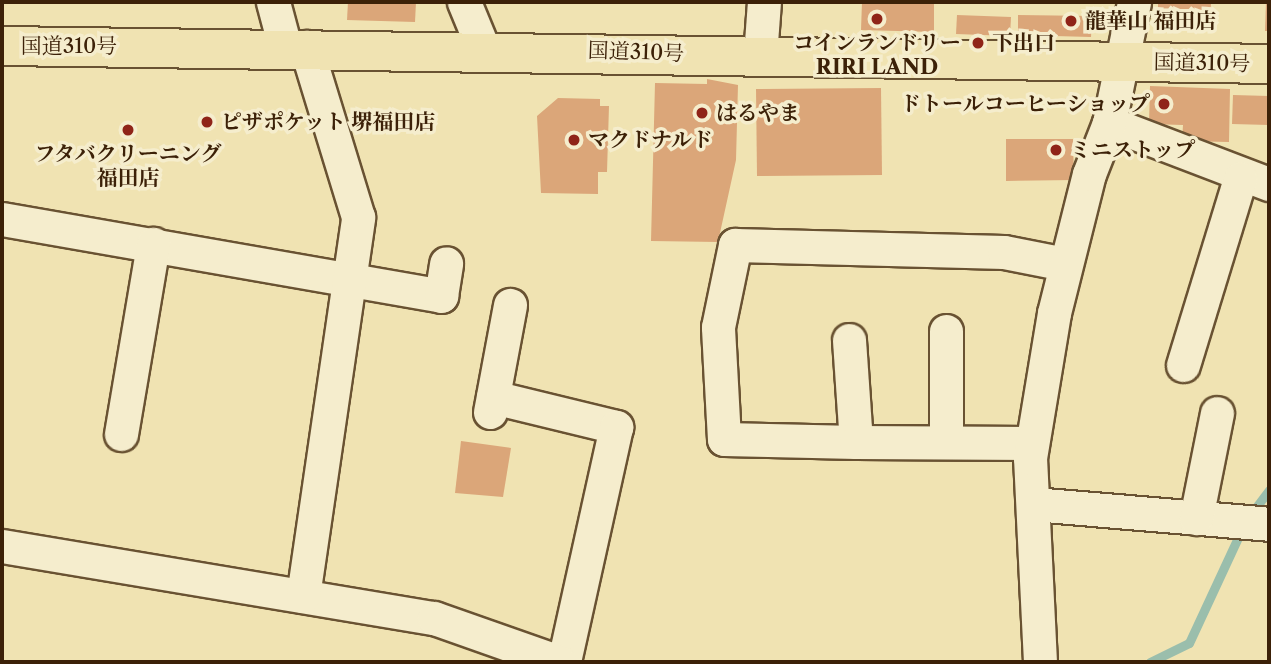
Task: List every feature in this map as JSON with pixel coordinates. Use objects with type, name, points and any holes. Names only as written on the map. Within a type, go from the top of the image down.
[{"type":"highway","name":"国道310号","points":[[2,46],[482,48],[760,56],[1269,64]]},
{"type":"street","points":[[272,2],[296,47],[358,217],[303,596]]},
{"type":"street","points":[[464,2],[482,48]]},
{"type":"street","points":[[760,56],[764,2]]},
{"type":"street","points":[[1040,662],[1032,504],[1032,443],[1065,264],[1109,123],[1117,62],[1134,2]]},
{"type":"street","points":[[1109,123],[1254,181],[1183,365]]},
{"type":"street","points":[[2,219],[351,278],[441,296],[446,263]]},
{"type":"street","points":[[121,433],[153,244]]},
{"type":"street","points":[[1032,443],[724,439],[718,327],[735,245],[1004,252],[1065,264]]},
{"type":"street","points":[[2,546],[434,618],[562,662],[616,427],[492,404],[510,305]]},
{"type":"street","points":[[946,331],[946,442]]},
{"type":"street","points":[[849,340],[856,442]]},
{"type":"street","points":[[1196,518],[1217,413]]},
{"type":"street","points":[[1032,504],[1269,524]]},
{"type":"building","points":[[348,2],[416,2],[415,22],[347,20]]},
{"type":"building","points":[[862,2],[934,2],[934,32],[861,30]]},
{"type":"building","points":[[1158,2],[1211,2],[1210,28],[1158,27]]},
{"type":"building","points":[[1266,2],[1269,2],[1269,31],[1265,31]]},
{"type":"building","points":[[957,15],[1011,17],[1010,36],[956,34]]},
{"type":"building","points":[[1018,15],[1092,16],[1091,37],[1018,35]]},
{"type":"building","points":[[707,79],[738,85],[736,160],[718,242],[651,241],[655,83],[707,84]]},
{"type":"building","points":[[1150,86],[1230,89],[1229,142],[1182,141],[1183,125],[1149,124]]},
{"type":"building","points":[[881,88],[882,175],[757,176],[756,89]]},
{"type":"building","points":[[1233,95],[1269,96],[1269,125],[1232,124]]},
{"type":"building","points":[[558,98],[600,99],[600,106],[609,106],[607,172],[598,172],[598,194],[541,193],[537,116]]},
{"type":"building","points":[[1006,139],[1073,139],[1074,180],[1006,181]]},
{"type":"building","points":[[461,441],[511,448],[503,497],[455,493]]},
{"type":"waterway","points":[[1254,510],[1269,490]]},
{"type":"waterway","points":[[1150,662],[1189,643],[1240,533]]},
{"type":"place","name":"コインランドリー RIRI LAND","points":[[877,19]]},
{"type":"place","name":"龍華山 福田店","points":[[1071,21]]},
{"type":"place","name":"下出口","points":[[978,43]]},
{"type":"place","name":"ドトールコーヒーショップ","points":[[1164,104]]},
{"type":"place","name":"はるやま","points":[[702,113]]},
{"type":"place","name":"ピザポケット 堺福田店","points":[[207,122]]},
{"type":"place","name":"フタバクリーニング 福田店","points":[[128,130]]},
{"type":"place","name":"マクドナルド","points":[[574,140]]},
{"type":"place","name":"ミニストップ","points":[[1056,150]]}]
